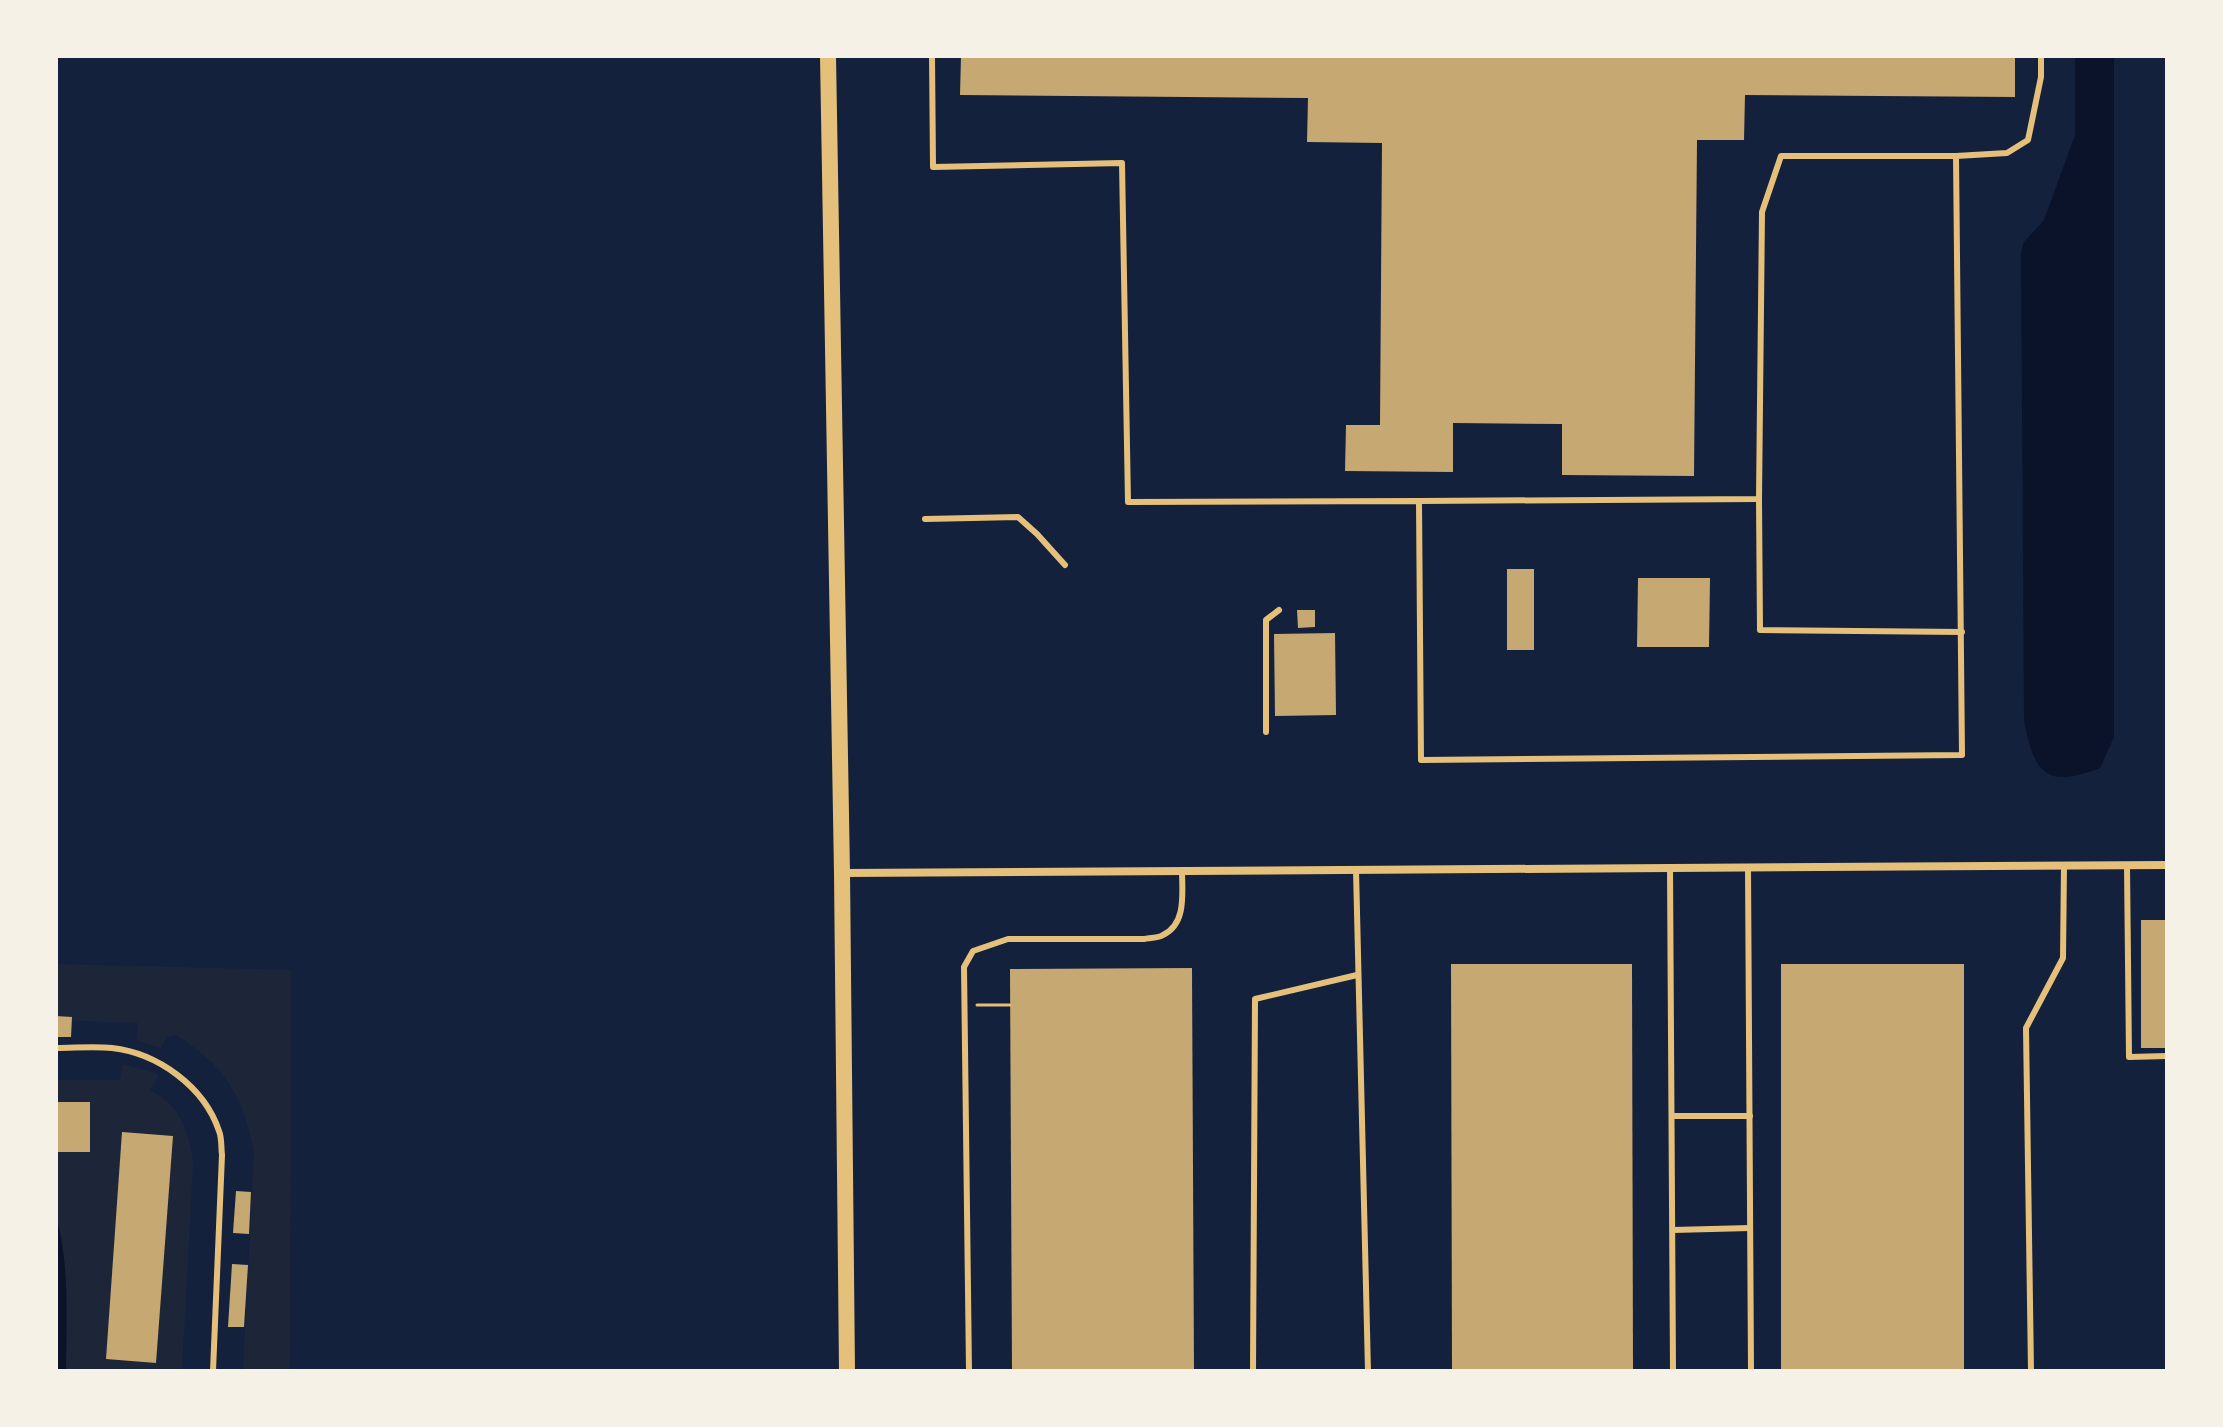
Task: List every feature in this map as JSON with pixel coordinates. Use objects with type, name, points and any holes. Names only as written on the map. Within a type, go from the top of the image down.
[{"type":"main road","points":[[828,56],[847,1371]]},
{"type":"street","points":[[842,873],[2167,865]]},
{"type":"lane","points":[[932,56],[933,167],[1122,163],[1128,502],[1759,499]]},
{"type":"lane","points":[[1962,632],[1760,630],[1762,212],[1781,156],[2007,153],[2028,140],[2041,77],[2041,56]]},
{"type":"lane","points":[[1419,501],[1421,760],[1962,755],[1956,156]]},
{"type":"lane","points":[[925,519],[1018,517],[1065,565]]},
{"type":"lane","points":[[1266,732],[1266,620],[1279,610]]},
{"type":"lane","points":[[2127,865],[2129,1057],[2167,1056]]},
{"type":"lane","points":[[2031,1371],[2026,1028],[2063,958],[2064,866]]},
{"type":"lane","points":[[1670,867],[1673,1371]]},
{"type":"lane","points":[[1748,867],[1751,1371]]},
{"type":"lane","points":[[969,1371],[964,967],[973,951],[1008,939],[1144,939],[1162,936],[1177,925],[1181,909],[1182,870]]},
{"type":"lane","points":[[1356,870],[1368,1371]]},
{"type":"lane","points":[[1253,1371],[1255,999],[1357,975]]},
{"type":"lane","points":[[56,1048],[111,1048],[137,1053],[164,1064],[189,1086],[206,1107],[219,1132],[222,1155],[213,1371]]},
{"type":"lane","points":[[1672,1116],[1750,1116]]},
{"type":"lane","points":[[1673,1230],[1750,1228]]},
{"type":"path","points":[[965,1005],[1010,1005]]},
{"type":"shaded area","points":[[2075,56],[2114,56],[2114,737],[2100,768],[2067,777],[2046,772],[2038,764],[2024,720],[2021,254],[2023,243],[2044,220],[2075,135]]},
{"type":"shaded area","points":[[56,964],[291,970],[290,1371],[243,1371],[254,1152],[244,1114],[230,1084],[208,1059],[176,1035],[167,1037],[161,1048],[136,1040],[138,1023],[56,1020]]},
{"type":"shaded area","points":[[123,1064],[156,1073],[158,1077],[150,1090],[176,1112],[186,1130],[192,1152],[182,1371],[66,1371],[65,1273],[56,1218],[56,1080],[120,1080]]},
{"type":"shaded area","points":[[56,1218],[65,1273],[66,1371],[56,1371]]},
{"type":"building","points":[[961,56],[2015,56],[2015,97],[1745,95],[1744,140],[1697,140],[1694,476],[1562,475],[1562,424],[1453,423],[1453,472],[1345,471],[1346,425],[1380,425],[1382,143],[1307,142],[1308,98],[960,95]]},
{"type":"building","points":[[1507,569],[1534,569],[1534,650],[1507,650]]},
{"type":"building","points":[[1638,578],[1710,578],[1709,647],[1637,647]]},
{"type":"building","points":[[1297,610],[1315,610],[1315,627],[1298,628]]},
{"type":"building","points":[[1335,633],[1336,715],[1275,716],[1274,634]]},
{"type":"building","points":[[2141,920],[2167,920],[2167,1048],[2141,1048]]},
{"type":"building","points":[[1451,964],[1632,964],[1633,1371],[1452,1371]]},
{"type":"building","points":[[1781,964],[1964,964],[1964,1371],[1781,1371]]},
{"type":"building","points":[[1192,968],[1194,1371],[1012,1371],[1010,969]]},
{"type":"building","points":[[56,1016],[72,1017],[71,1037],[56,1037]]},
{"type":"building","points":[[56,1102],[90,1102],[90,1152],[56,1152]]},
{"type":"building","points":[[122,1132],[173,1136],[156,1363],[106,1359]]},
{"type":"building","points":[[236,1191],[251,1192],[249,1234],[233,1233]]},
{"type":"building","points":[[232,1264],[248,1265],[244,1327],[228,1327]]}]
